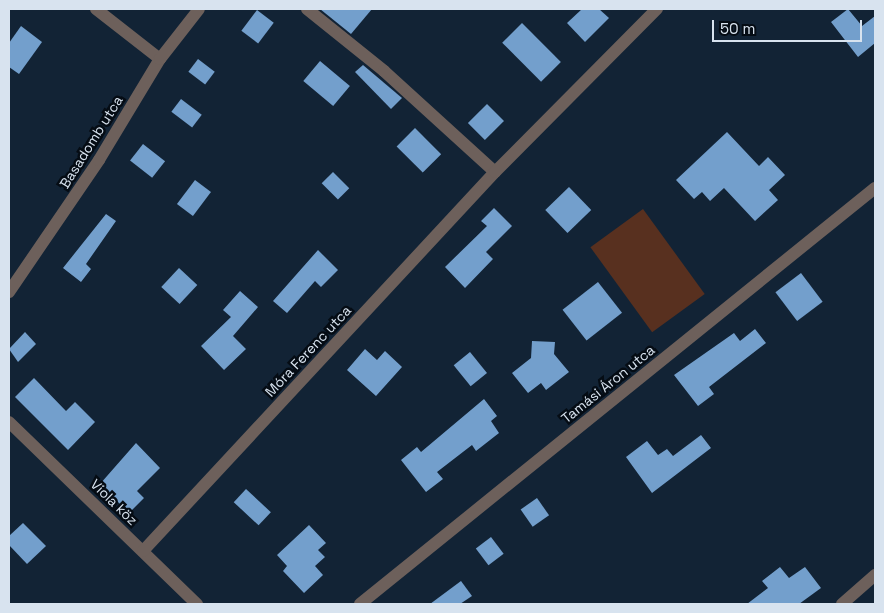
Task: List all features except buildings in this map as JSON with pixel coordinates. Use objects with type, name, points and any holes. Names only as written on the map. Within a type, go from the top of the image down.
[{"type":"street","points":[[96,9],[160,59]]},
{"type":"street","name":"Basadomb utca","points":[[9,292],[99,160],[160,59],[199,9]]},
{"type":"street","points":[[307,9],[384,71],[495,172]]},
{"type":"street","name":"Móra Ferenc utca","points":[[143,550],[495,172],[657,9]]},
{"type":"street","name":"Tamási Áron utca","points":[[360,604],[875,188]]},
{"type":"street","name":"Viola köz","points":[[9,422],[197,604]]},
{"type":"street","points":[[842,604],[875,575]]},
{"type":"shaded area","points":[[643,209],[705,294],[652,332],[590,247]]}]
